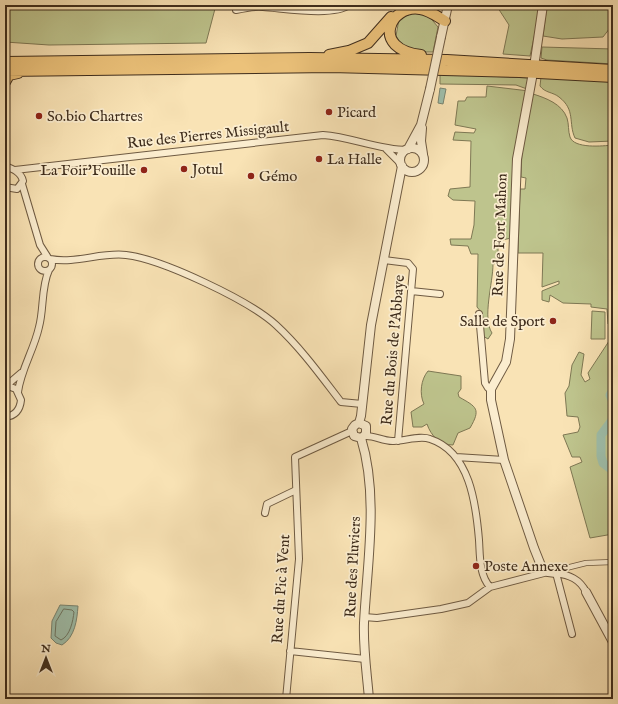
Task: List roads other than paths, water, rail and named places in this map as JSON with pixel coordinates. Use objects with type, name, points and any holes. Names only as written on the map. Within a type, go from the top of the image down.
[{"type":"main road","points":[[310,58],[349,51],[368,43],[394,13],[405,5]]},
{"type":"main road","points":[[445,21],[420,8],[410,9],[398,16],[390,26],[390,32],[391,38],[397,48],[405,52],[434,56],[447,60]]},
{"type":"main road","points":[[5,62],[310,58],[447,60],[613,70]]},
{"type":"main road","points":[[5,70],[331,67],[512,72],[613,78]]},
{"type":"main road","points":[[5,82],[9,76],[27,70]]},
{"type":"street","points":[[237,5],[236,10],[251,7],[288,10],[307,8],[338,9],[349,5]]},
{"type":"street","points":[[397,194],[408,177],[424,164],[421,141],[421,125],[448,5]]},
{"type":"street","points":[[535,60],[543,5]]},
{"type":"street","name":"Rue de Fort Mahon","points":[[491,389],[506,362],[510,339],[517,159],[532,78]]},
{"type":"street","points":[[421,125],[407,150],[402,155],[402,165],[397,194],[371,325],[359,423],[355,425],[352,431],[356,437],[370,435],[389,442],[430,439],[461,462],[475,503],[481,565],[487,583],[490,587]]},
{"type":"street","name":"Rue des Pierres Missigault","points":[[15,170],[323,135],[354,139],[386,149],[407,150]]},
{"type":"street","points":[[407,150],[415,148],[423,154]]},
{"type":"street","name":"Rue des Pierres Missigault","points":[[386,149],[402,165]]},
{"type":"street","points":[[5,165],[15,170],[22,177],[22,184],[40,245],[48,258],[50,268],[45,279],[44,301],[34,347],[22,372],[18,392],[21,400],[19,408],[15,413],[7,417],[5,424]]},
{"type":"street","points":[[402,165],[408,171],[416,172]]},
{"type":"street","points":[[22,177],[32,168]]},
{"type":"street","points":[[15,190],[22,184]]},
{"type":"street","points":[[5,187],[15,190],[27,202]]},
{"type":"street","points":[[40,245],[37,264],[45,279]]},
{"type":"street","points":[[39,258],[63,261],[118,254],[151,261],[212,286],[265,316],[277,326],[303,354],[342,402],[362,404]]},
{"type":"street","name":"Rue du Bois de l'Abbaye","points":[[384,260],[408,263],[412,266],[398,441]]},
{"type":"street","points":[[40,270],[44,271],[63,261]]},
{"type":"street","points":[[411,291],[440,294]]},
{"type":"street","points":[[479,314],[485,383],[488,388],[491,389],[490,400],[504,460],[542,568],[552,572],[568,575],[579,582],[613,642]]},
{"type":"street","points":[[18,392],[6,385],[22,372]]},
{"type":"street","points":[[359,423],[364,424],[367,428],[367,432],[363,437]]},
{"type":"street","name":"Rue du Pic à Vent","points":[[286,699],[299,559],[295,457],[352,431]]},
{"type":"street","name":"Rue des Pluviers","points":[[363,437],[366,454],[370,518],[364,617],[365,659],[369,699]]},
{"type":"street","points":[[456,457],[504,460]]},
{"type":"street","points":[[265,513],[266,504],[296,490]]},
{"type":"street","points":[[364,617],[377,618],[468,603],[490,587],[586,563],[613,562]]},
{"type":"street","points":[[552,572],[572,634]]},
{"type":"street","points":[[290,652],[365,659]]},
{"type":"water","points":[[440,88],[446,89],[443,104],[438,103]]},
{"type":"water","points":[[60,605],[78,606],[73,633],[62,645],[56,643],[51,638],[52,621]]},
{"type":"waterway","points":[[613,390],[610,395],[613,402]]},
{"type":"waterway","points":[[613,419],[601,435],[601,456],[603,463],[612,470],[613,477]]},
{"type":"place","name":"Picard","points":[[329,112]]},
{"type":"place","name":"So.bio Chartres","points":[[39,116]]},
{"type":"place","name":"La Halle","points":[[319,159]]},
{"type":"place","name":"Jotul","points":[[184,169]]},
{"type":"place","name":"La Foir'Fouille","points":[[144,170]]},
{"type":"place","name":"Gémo","points":[[251,176]]},
{"type":"place","name":"Salle de Sport","points":[[553,321]]},
{"type":"place","name":"Poste Annexe","points":[[476,566]]}]
